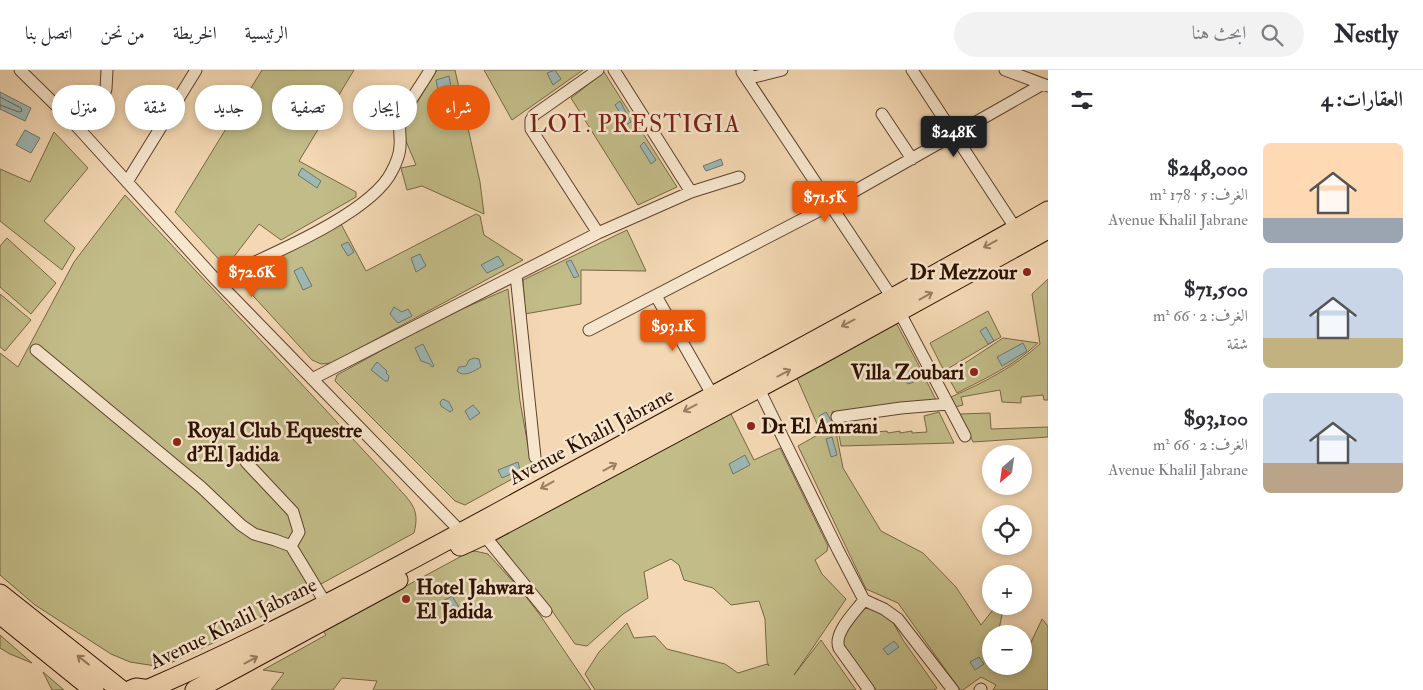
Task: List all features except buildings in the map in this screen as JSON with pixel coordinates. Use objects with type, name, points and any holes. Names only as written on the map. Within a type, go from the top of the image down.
[{"type":"main road","name":"Avenue Khalil Jabrane","points":[[143,690],[200,667],[326,604],[472,536],[758,387],[1048,211]]},
{"type":"main road","name":"Avenue Khalil Jabrane","points":[[195,690],[472,536],[713,396],[1048,229]]},
{"type":"main road","points":[[0,594],[121,690]]},
{"type":"main road","points":[[0,614],[94,690]]},
{"type":"street","points":[[20,70],[52,102]]},
{"type":"street","points":[[106,85],[107,70]]},
{"type":"street","points":[[127,182],[196,70]]},
{"type":"street","points":[[216,280],[336,220],[364,203],[376,193],[384,184],[397,159],[400,146],[398,131],[401,119],[430,70]]},
{"type":"street","points":[[598,70],[534,115],[531,124],[531,129],[598,233]]},
{"type":"street","points":[[614,70],[691,192]]},
{"type":"street","points":[[742,71],[754,78],[782,70]]},
{"type":"street","points":[[912,70],[1016,229]]},
{"type":"street","points":[[1005,70],[1045,85]]},
{"type":"street","points":[[742,71],[896,305],[965,436]]},
{"type":"street","points":[[589,330],[830,205],[1045,85]]},
{"type":"street","points":[[882,114],[912,159]]},
{"type":"street","points":[[79,130],[216,280],[312,379],[546,611]]},
{"type":"street","points":[[312,379],[598,233],[691,192],[740,177]]},
{"type":"street","points":[[516,275],[536,457]]},
{"type":"street","points":[[656,296],[713,396]]},
{"type":"street","points":[[36,350],[201,486],[241,525],[254,534],[291,546],[326,604]]},
{"type":"street","points":[[758,387],[864,600],[884,609],[898,619],[953,690]]},
{"type":"street","points":[[837,417],[948,404]]},
{"type":"street","points":[[246,462],[293,512],[299,532],[291,546]]},
{"type":"street","points":[[864,600],[840,633],[837,643],[869,690]]},
{"type":"shaded area","points":[[262,70],[354,70],[343,88],[343,85],[272,85],[272,130],[318,130],[299,161],[356,192],[356,197],[281,240],[259,224],[226,267],[175,212],[225,130],[262,130],[262,85],[253,85]]},
{"type":"shaded area","points":[[437,70],[455,70],[458,85],[428,85]]},
{"type":"shaded area","points":[[484,70],[583,70],[512,120]]},
{"type":"shaded area","points":[[604,72],[677,187],[638,205],[571,98]]},
{"type":"shaded area","points":[[427,86],[427,130],[468,130],[480,182],[484,214],[422,186],[407,190],[401,168],[416,165],[403,134],[404,130],[417,130],[417,102]]},
{"type":"shaded area","points":[[54,132],[88,168],[44,221],[75,248],[62,270],[0,221],[0,169],[30,182]]},
{"type":"shaded area","name":"Royal Club Equestre d'El Jadida","points":[[125,195],[393,482],[409,500],[415,510],[416,517],[414,533],[217,641],[162,667],[130,662],[111,654],[35,605],[0,575],[0,353],[18,367],[74,262]]},
{"type":"shaded area","points":[[476,214],[480,216],[484,235],[523,260],[332,363],[321,364],[312,360],[244,286],[246,272],[341,224],[366,271]]},
{"type":"shaded area","points":[[627,230],[646,271],[581,270],[581,304],[525,314],[523,280]]},
{"type":"shaded area","points":[[7,238],[56,283],[31,314],[0,287],[0,246]]},
{"type":"shaded area","points":[[1048,279],[1048,400],[1044,400],[1043,395],[1021,397],[1021,403],[1002,402],[1000,390],[961,397],[963,405],[955,407],[951,397],[998,374],[1040,344],[1032,294]]},
{"type":"shaded area","points":[[508,289],[520,401],[532,468],[465,505],[455,501],[335,381],[337,375],[441,318]]},
{"type":"shaded area","points":[[0,294],[31,320],[5,351],[0,347]]},
{"type":"shaded area","points":[[988,311],[1001,337],[944,371],[930,343]]},
{"type":"shaded area","points":[[895,321],[936,400],[832,412],[843,468],[881,531],[923,553],[956,587],[981,625],[989,615],[1002,615],[1000,625],[982,625],[982,675],[1032,675],[1032,640],[1042,619],[1048,626],[1048,690],[993,690],[996,685],[981,677],[963,690],[960,690],[898,603],[866,589],[798,446],[821,433],[796,376]]},
{"type":"shaded area","points":[[1003,338],[1038,343],[1010,365],[957,393],[947,375]]},
{"type":"shaded area","points":[[730,412],[754,460],[780,448],[828,546],[827,551],[815,560],[822,574],[846,599],[794,675],[821,640],[856,690],[595,690],[585,674],[599,652],[627,623],[634,638],[655,636],[667,649],[725,664],[738,673],[767,664],[769,666],[767,662],[765,619],[759,601],[731,605],[713,588],[684,580],[679,565],[671,559],[644,572],[648,598],[623,614],[587,646],[575,644],[548,605],[492,538]]},
{"type":"shaded area","points":[[939,412],[954,443],[841,446],[838,430],[849,429],[850,433],[875,430],[876,432],[887,431],[888,433],[900,431],[900,433],[912,431],[912,433],[927,432],[924,416]]},
{"type":"shaded area","points":[[990,413],[991,429],[1048,427],[1048,437],[973,442],[960,414]]},
{"type":"shaded area","points":[[475,551],[488,554],[520,589],[591,690],[373,690],[377,681],[342,678],[333,690],[271,690],[284,673],[263,670],[326,635],[323,631],[469,552]]},
{"type":"shaded area","points":[[864,604],[891,619],[903,640],[937,688],[934,690],[876,690],[840,641]]},
{"type":"shaded area","points":[[0,635],[32,663],[0,648]]},
{"type":"shaded area","points":[[43,672],[64,690],[52,690]]},
{"type":"water","points":[[555,70],[561,79],[553,85],[547,73]]},
{"type":"water","points":[[449,76],[451,85],[437,85],[436,80]]},
{"type":"water","points":[[0,92],[31,108],[25,121],[0,109]]},
{"type":"water","points":[[620,101],[631,122],[625,125],[623,117],[615,105]]},
{"type":"water","points":[[25,130],[40,138],[31,153],[16,145]]},
{"type":"water","points":[[644,142],[656,160],[651,164],[640,146]]},
{"type":"water","points":[[721,159],[723,165],[706,171],[703,166]]},
{"type":"water","points":[[302,168],[321,181],[317,188],[298,175]]},
{"type":"water","points":[[348,242],[354,252],[348,256],[341,245]]},
{"type":"water","points":[[420,254],[426,266],[416,272],[411,258]]},
{"type":"water","points":[[498,256],[504,265],[487,273],[481,265]]},
{"type":"water","points":[[571,260],[579,276],[574,278],[566,262]]},
{"type":"water","points":[[302,267],[312,286],[303,290],[294,271]]},
{"type":"water","points":[[394,307],[402,312],[408,309],[412,316],[398,323],[390,314]]},
{"type":"water","points":[[986,327],[994,341],[988,344],[980,331]]},
{"type":"water","points":[[1023,343],[1027,351],[1002,366],[997,357]]},
{"type":"water","points":[[423,344],[434,366],[432,367],[430,364],[421,361],[415,348]]},
{"type":"water","points":[[479,359],[481,367],[466,374],[457,371],[459,367],[466,366],[469,360]]},
{"type":"water","points":[[377,362],[387,371],[388,381],[385,381],[371,370]]},
{"type":"water","points":[[908,369],[914,382],[908,384],[901,373]]},
{"type":"water","points":[[443,399],[449,402],[453,410],[450,412],[441,406],[440,402]]},
{"type":"water","points":[[473,405],[480,413],[470,420],[465,411]]},
{"type":"water","points":[[826,412],[834,425],[826,429],[819,416]]},
{"type":"water","points":[[832,437],[837,455],[831,457],[826,439]]},
{"type":"water","points":[[745,455],[750,465],[733,474],[729,464]]},
{"type":"water","points":[[518,462],[520,470],[502,478],[498,470]]},
{"type":"water","points":[[452,596],[460,609],[446,617],[439,603]]},
{"type":"water","points":[[894,641],[899,647],[888,655],[883,649]]},
{"type":"water","points":[[979,657],[982,665],[975,670],[970,662]]},
{"type":"place","name":"Dr Mezzour","points":[[1027,272]]},
{"type":"place","name":"Villa Zoubari","points":[[974,372]]},
{"type":"place","name":"Dr El Amrani","points":[[751,426]]},
{"type":"place","name":"Royal Club Equestre d'El Jadida","points":[[177,442]]},
{"type":"place","name":"Hotel Jahwara El Jadida","points":[[406,599]]},
{"type":"district","name":"LOT. PRESTIGIA","points":[[635,124]]}]
